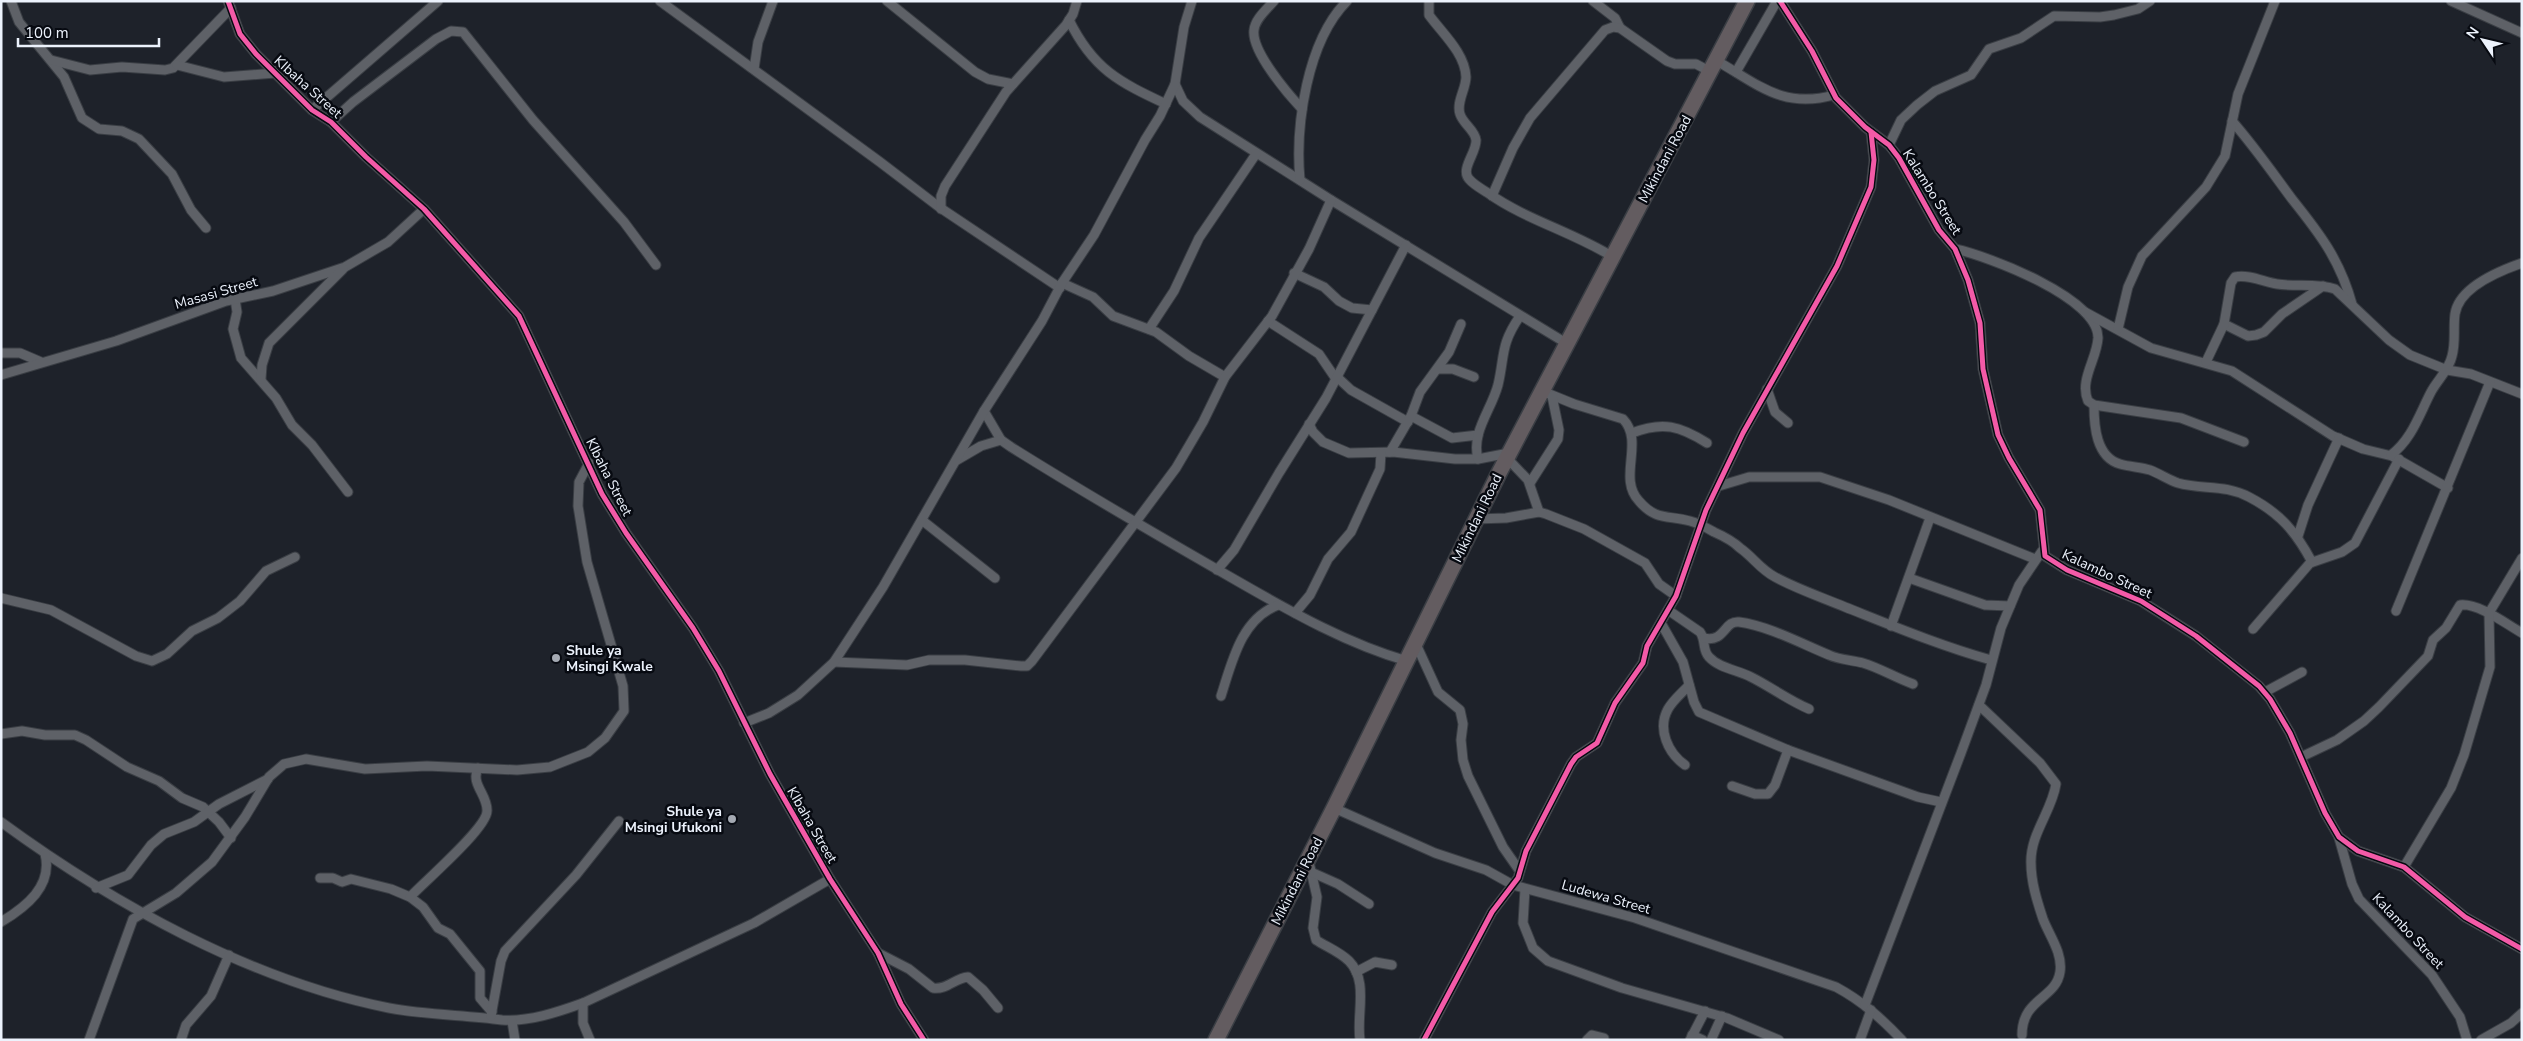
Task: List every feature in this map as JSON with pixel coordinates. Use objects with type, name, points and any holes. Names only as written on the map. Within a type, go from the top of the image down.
[{"type":"highway","name":"Mikindani Road","points":[[1216,1040],[1310,865],[1334,808],[1508,456],[1547,394],[1566,343],[1714,67],[1747,1]]},
{"type":"street","points":[[11,1],[19,22],[64,77],[82,118],[99,129],[122,131],[139,139],[172,174],[191,210],[206,228]]},
{"type":"street","points":[[312,110],[438,1]]},
{"type":"street","points":[[660,1],[941,209],[1061,285],[1093,297],[1113,316],[1149,329],[1225,377]]},
{"type":"street","points":[[754,69],[758,42],[773,1]]},
{"type":"street","points":[[887,1],[975,72],[988,79],[1013,84]]},
{"type":"street","points":[[941,209],[941,196],[945,186],[1013,84],[1069,20],[1077,1]]},
{"type":"street","points":[[744,723],[770,713],[798,694],[834,662],[923,521],[984,411],[1094,235],[1166,104],[1175,84],[1184,27],[1192,1]]},
{"type":"street","points":[[1274,1],[1257,22],[1254,37],[1268,65],[1302,109]]},
{"type":"street","points":[[1300,180],[1297,153],[1302,109],[1316,54],[1324,34],[1339,9],[1347,1]]},
{"type":"street","points":[[1429,1],[1429,15],[1446,35],[1460,59],[1466,76],[1460,102],[1460,114],[1476,137],[1476,148],[1468,166],[1467,176],[1492,196],[1525,214],[1588,242],[1613,257]]},
{"type":"street","points":[[1593,1],[1610,13],[1620,28],[1667,61],[1675,64],[1696,64],[1736,72],[1787,99],[1814,100],[1834,95]]},
{"type":"street","points":[[1736,72],[1779,1]]},
{"type":"street","name":"Kalambo Street","points":[[1779,1],[1808,44],[1834,95],[1871,132],[1889,145],[1899,158],[1939,230],[1955,249],[1968,280],[1980,322],[1983,369],[1998,435],[2009,458],[2040,510],[2043,522],[2042,551],[2047,559],[2056,565],[2126,593],[2151,606],[2196,636],[2265,692],[2278,712],[2301,757],[2325,813],[2339,837],[2352,884],[2359,899],[2432,975],[2460,1017],[2467,1040]]},
{"type":"street","points":[[1889,145],[1901,120],[1911,110],[1935,91],[1972,75],[1989,50],[2022,38],[2054,16],[2100,17],[2114,15],[2138,9],[2150,1]]},
{"type":"street","points":[[2118,329],[2128,287],[2142,256],[2206,187],[2228,146],[2238,94],[2275,1]]},
{"type":"street","points":[[2451,1],[2522,33]]},
{"type":"street","points":[[50,60],[90,70],[122,66],[165,70],[177,65],[230,3]]},
{"type":"street","name":"KIbaha Street","points":[[230,3],[240,34],[275,74],[312,110],[331,122],[366,157],[424,209],[519,316],[602,494],[719,671],[770,774],[830,879],[878,953],[901,1004],[924,1040]]},
{"type":"street","points":[[1069,20],[1092,58],[1100,66],[1130,87],[1166,104]]},
{"type":"street","points":[[1492,196],[1513,148],[1538,107],[1605,30],[1613,27],[1620,28]]},
{"type":"street","points":[[331,122],[353,102],[436,38],[451,31],[463,32],[534,120],[624,222],[656,265]]},
{"type":"street","points":[[177,65],[218,76],[275,74]]},
{"type":"street","points":[[1175,84],[1183,101],[1191,110],[1256,154],[1566,343]]},
{"type":"street","points":[[2232,121],[2261,154],[2317,228],[2345,278],[2352,304]]},
{"type":"street","points":[[1424,1040],[1492,912],[1514,885],[1526,850],[1571,764],[1601,738],[1611,710],[1643,663],[1647,646],[1676,596],[1701,526],[1743,433],[1837,266],[1871,187],[1874,160],[1871,132]]},
{"type":"street","points":[[1149,329],[1174,291],[1199,238],[1256,154]]},
{"type":"street","points":[[834,662],[907,665],[929,660],[965,660],[1027,666],[1176,468],[1203,422],[1225,377],[1268,321],[1309,249],[1331,200]]},
{"type":"street","name":"Masasi Street","points":[[1,375],[116,341],[235,300],[273,291],[345,267],[388,242],[424,209]]},
{"type":"street","points":[[1217,570],[1234,550],[1337,378],[1406,245]]},
{"type":"street","points":[[1955,249],[1983,256],[2010,267],[2060,295],[2085,312],[2151,348],[2206,362],[2239,374],[2339,438],[2364,449],[2395,457],[2448,488]]},
{"type":"street","points":[[2253,628],[2312,562],[2342,552],[2355,543],[2395,457],[2412,432],[2431,392],[2447,370],[2454,346],[2455,314],[2458,307],[2479,283],[2498,271],[2522,263]]},
{"type":"street","points":[[261,379],[262,364],[269,343],[345,267]]},
{"type":"street","points":[[1294,274],[1324,287],[1339,302],[1352,308],[1372,310]]},
{"type":"street","points":[[2206,362],[2224,324],[2230,286],[2236,277],[2245,276],[2297,287],[2324,286],[2335,289],[2401,349],[2447,370],[2471,374],[2522,394]]},
{"type":"street","points":[[2224,324],[2248,336],[2264,332],[2282,314],[2314,295],[2324,286]]},
{"type":"street","points":[[235,300],[237,312],[234,330],[237,347],[244,362],[261,379],[276,398],[292,425],[312,445],[348,492]]},
{"type":"street","points":[[2085,312],[2096,328],[2098,339],[2085,388],[2088,401],[2094,405],[2181,418],[2244,442]]},
{"type":"street","points":[[1478,459],[1475,447],[1478,434],[1498,385],[1506,338],[1520,316]]},
{"type":"street","points":[[1268,321],[1318,354],[1337,378],[1351,390],[1452,438],[1478,434]]},
{"type":"street","points":[[1295,613],[1310,596],[1328,559],[1351,532],[1386,452],[1409,419],[1420,392],[1438,369],[1461,324]]},
{"type":"street","points":[[1,353],[20,353],[42,362]]},
{"type":"street","points":[[1438,369],[1454,368],[1474,378]]},
{"type":"street","points":[[2396,611],[2490,382]]},
{"type":"street","points":[[1767,390],[1775,412],[1788,423]]},
{"type":"street","points":[[1547,394],[1624,419],[1632,433],[1630,479],[1637,500],[1659,516],[1691,521],[1701,526],[1739,546],[1761,568],[1775,577],[1891,626],[1991,660]]},
{"type":"street","points":[[1530,483],[1558,439],[1559,430],[1547,394]]},
{"type":"street","points":[[2094,405],[2094,420],[2101,447],[2118,464],[2150,470],[2177,483],[2222,488],[2244,495],[2273,513],[2298,536],[2312,562]]},
{"type":"street","points":[[984,411],[1002,440],[1134,524],[1278,605],[1369,650],[1407,661]]},
{"type":"street","points":[[1309,424],[1320,440],[1345,452],[1386,452],[1455,459],[1508,456],[1530,483],[1539,512]]},
{"type":"street","points":[[1632,433],[1643,429],[1674,426],[1707,444]]},
{"type":"street","points":[[2298,536],[2308,505],[2339,438]]},
{"type":"street","points":[[955,462],[974,449],[1002,440]]},
{"type":"street","points":[[96,888],[128,875],[158,839],[171,831],[194,822],[208,812],[269,778],[284,764],[298,759],[325,761],[365,769],[427,766],[531,769],[550,767],[596,747],[624,712],[623,686],[587,562],[578,506],[579,482],[589,464]]},
{"type":"street","points":[[1719,486],[1749,477],[1820,477],[1889,500],[1930,518],[1998,542],[2036,559]]},
{"type":"street","points":[[1476,519],[1506,518],[1539,512],[1584,529],[1645,563],[1659,584],[1676,596]]},
{"type":"street","points":[[1891,626],[1930,518]]},
{"type":"street","points":[[923,521],[995,578]]},
{"type":"street","points":[[1860,1040],[1868,1007],[1941,802],[1978,705],[2010,606],[2019,585],[2042,551]]},
{"type":"street","points":[[1,598],[50,610],[136,656],[152,662],[167,654],[187,634],[212,622],[240,601],[266,571],[295,557]]},
{"type":"street","points":[[2404,867],[2451,788],[2468,743],[2490,667],[2489,613],[2522,558]]},
{"type":"street","points":[[1909,578],[1984,605],[2010,606]]},
{"type":"street","points":[[1221,696],[1231,660],[1243,637],[1263,612],[1278,605]]},
{"type":"street","points":[[2301,757],[2323,749],[2364,721],[2379,707],[2428,656],[2434,640],[2446,628],[2460,605],[2472,606],[2489,613],[2522,633]]},
{"type":"street","points":[[1668,610],[1700,632],[1704,638],[1706,653],[1716,664],[1751,677],[1782,696],[1809,709]]},
{"type":"street","points":[[1704,638],[1715,638],[1721,635],[1731,624],[1738,622],[1786,636],[1831,656],[1864,663],[1913,684]]},
{"type":"street","points":[[1661,624],[1682,662],[1694,702],[1700,712],[1728,726],[1788,750],[1918,797],[1941,802]]},
{"type":"street","points":[[1416,644],[1438,692],[1460,710],[1463,724],[1461,740],[1466,771],[1503,847],[1519,870]]},
{"type":"street","points":[[2265,692],[2302,672]]},
{"type":"street","points":[[1685,765],[1668,748],[1665,729],[1668,710],[1689,685]]},
{"type":"street","points":[[1978,705],[2040,763],[2056,784],[2052,800],[2032,850],[2031,861],[2035,890],[2043,920],[2061,965],[2060,974],[2052,988],[2031,1008],[2024,1018],[2022,1035]]},
{"type":"street","points":[[1,734],[22,731],[45,735],[75,735],[86,740],[127,767],[159,781],[173,792],[203,807],[231,838]]},
{"type":"street","points":[[1732,786],[1755,794],[1768,794],[1775,785],[1788,750]]},
{"type":"street","points":[[410,897],[466,844],[486,819],[488,805],[475,780],[478,768]]},
{"type":"street","points":[[89,1040],[133,919],[138,914],[144,914],[193,879],[212,862],[231,838],[269,778]]},
{"type":"street","name":"Ludewa Street","points":[[1334,808],[1427,850],[1486,870],[1525,889],[1635,918],[1836,988],[1868,1007],[1902,1040]]},
{"type":"street","points":[[491,1015],[501,961],[505,951],[576,874],[619,821]]},
{"type":"street","points":[[1,822],[96,888],[144,914],[229,955],[326,992],[396,1009],[491,1015],[512,1021],[560,1011],[583,1002],[754,923],[830,879]]},
{"type":"street","name":"Kalambo Street","points":[[2339,837],[2358,850],[2404,867],[2466,917],[2522,949]]},
{"type":"street","points":[[1,922],[22,909],[44,883],[47,870],[45,854]]},
{"type":"street","points":[[1310,865],[1369,904]]},
{"type":"street","points":[[1310,865],[1318,896],[1313,928],[1314,936],[1346,958],[1356,972],[1360,992],[1358,1016],[1360,1040]]},
{"type":"street","points":[[320,878],[333,878],[342,882],[351,879],[392,889],[410,897],[423,907],[438,928],[450,934],[480,971],[480,998],[491,1015]]},
{"type":"street","points":[[1525,889],[1523,923],[1533,948],[1548,961],[1622,988],[1722,1016],[1779,1040]]},
{"type":"street","points":[[878,953],[909,969],[933,988],[947,987],[956,981],[968,978],[983,990],[998,1008]]},
{"type":"street","points":[[181,1040],[186,1025],[211,996],[229,955]]},
{"type":"street","points":[[1356,972],[1375,962],[1392,965]]},
{"type":"street","points":[[583,1002],[583,1023],[590,1040]]},
{"type":"street","points":[[1703,1040],[1691,1038],[1705,1011]]},
{"type":"street","points":[[2481,1040],[2510,1023],[2522,1013]]},
{"type":"street","points":[[1711,1040],[1722,1016]]},
{"type":"street","points":[[512,1021],[515,1040]]},
{"type":"street","points":[[1587,1040],[1592,1035],[1604,1038]]},
{"type":"cycle path","points":[[228,1],[240,34],[256,54],[312,110],[331,122],[366,157],[424,209],[519,316],[602,494],[626,533],[693,628],[719,671],[770,774],[830,879],[878,953],[901,1004],[924,1040]]},
{"type":"cycle path","points":[[1780,1],[1812,51],[1836,98],[1865,127],[1889,145],[1899,158],[1939,230],[1955,249],[1968,280],[1980,323],[1983,369],[1998,435],[2009,458],[2040,510],[2045,556],[2067,570],[2141,601],[2196,636],[2259,686],[2270,699],[2290,733],[2325,813],[2339,837],[2358,851],[2404,867],[2465,917],[2522,949]]},
{"type":"cycle path","points":[[1424,1040],[1492,912],[1518,878],[1526,851],[1571,764],[1576,757],[1597,743],[1615,703],[1643,663],[1647,646],[1676,596],[1706,510],[1743,433],[1837,266],[1871,187],[1874,160],[1871,132]]},
{"type":"place","name":"Shule ya Msingi Kwale","points":[[556,658]]},
{"type":"place","name":"Shule ya Msingi Ufukoni","points":[[732,819]]}]
